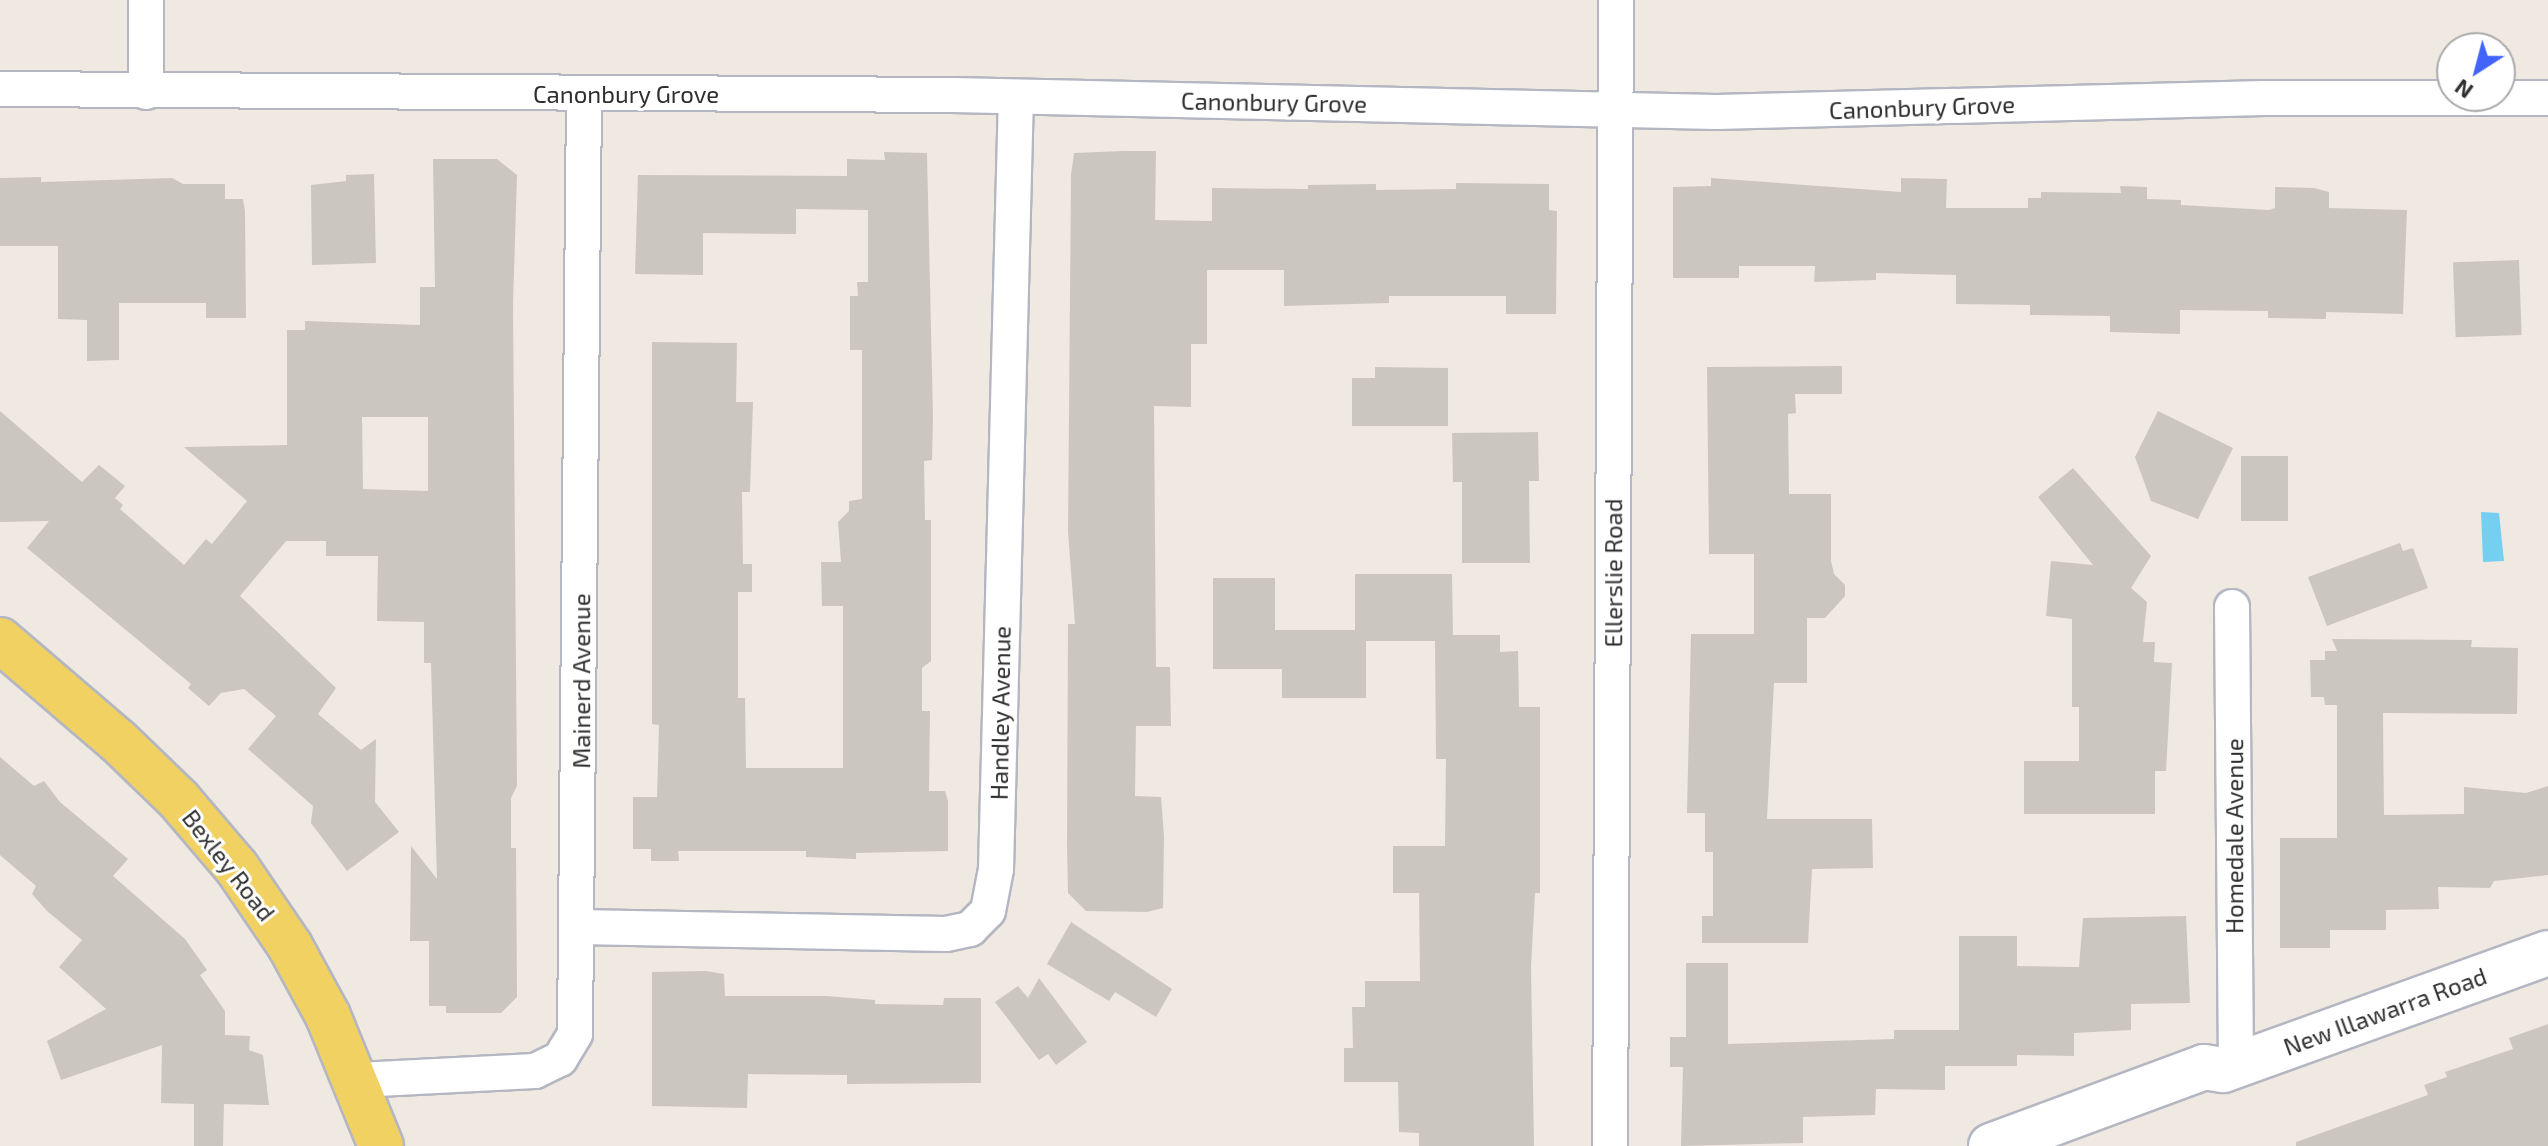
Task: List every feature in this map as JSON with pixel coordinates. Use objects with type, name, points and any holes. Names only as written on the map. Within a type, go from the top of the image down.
[{"type":"main road","name":"Bexley Road","points":[[0,640],[129,751],[237,868],[290,946],[358,1080],[381,1146]]},
{"type":"main road","name":"New Illawarra Road","points":[[1991,1146],[2204,1067],[2229,1067],[2548,953]]},
{"type":"main road","name":"New Illawarra Road","points":[[2047,1146],[2211,1084],[2229,1067]]},
{"type":"street","points":[[146,0],[146,92]]},
{"type":"street","name":"Ellerslie Road","points":[[1610,1146],[1611,110],[1616,0]]},
{"type":"street","name":"Canonbury Grove","points":[[0,89],[1016,97],[1611,110],[2548,98]]},
{"type":"street","name":"Mainerd Avenue","points":[[358,1080],[517,1073],[560,1059],[577,1018],[584,94]]},
{"type":"street","name":"Handley Avenue","points":[[579,927],[946,934],[970,929],[988,911],[996,869],[1016,97]]},
{"type":"street","name":"Homedale Avenue","points":[[2229,1067],[2232,607]]},
{"type":"water","points":[[2481,512],[2499,513],[2504,561],[2483,562]]},
{"type":"building","points":[[1156,151],[1155,220],[1212,221],[1212,188],[1308,189],[1308,185],[1376,184],[1376,190],[1456,189],[1456,183],[1549,184],[1549,210],[1557,211],[1556,314],[1506,314],[1506,296],[1389,296],[1389,303],[1284,306],[1284,270],[1207,270],[1207,344],[1191,344],[1191,407],[1154,406],[1156,667],[1170,667],[1171,726],[1136,726],[1135,796],[1161,797],[1164,836],[1163,908],[1147,912],[1086,911],[1068,893],[1068,624],[1075,624],[1068,532],[1071,175],[1074,153]]},
{"type":"building","points":[[884,152],[927,153],[933,417],[932,460],[924,461],[925,520],[931,520],[931,661],[922,668],[922,711],[930,711],[929,791],[945,791],[948,801],[948,851],[856,853],[856,859],[806,857],[806,851],[678,851],[679,861],[651,861],[651,849],[633,849],[633,797],[657,797],[659,725],[652,724],[652,342],[737,343],[736,402],[753,402],[750,492],[742,492],[743,564],[752,564],[752,592],[738,592],[738,698],[745,698],[746,768],[843,768],[843,606],[822,606],[821,562],[841,562],[838,522],[849,511],[849,501],[862,499],[862,350],[850,350],[850,296],[858,296],[857,282],[868,282],[868,210],[796,209],[796,234],[703,233],[703,275],[635,274],[638,175],[847,176],[847,159],[885,160]]},
{"type":"building","points":[[433,159],[497,159],[517,175],[513,305],[517,786],[511,798],[511,848],[516,848],[517,997],[501,1013],[446,1013],[446,1006],[429,1006],[429,941],[410,941],[411,846],[437,879],[431,663],[424,663],[424,622],[377,621],[378,556],[326,556],[326,541],[286,541],[240,596],[336,688],[318,714],[361,750],[376,739],[375,802],[399,832],[347,871],[311,823],[313,806],[248,749],[276,716],[244,689],[221,693],[209,706],[188,688],[191,684],[27,548],[49,521],[0,522],[0,411],[82,482],[99,465],[125,486],[115,498],[123,505],[120,509],[184,565],[206,539],[212,544],[247,501],[184,447],[287,445],[287,330],[305,330],[305,321],[420,325],[420,287],[435,287]],"holes":[[[362,417],[428,417],[428,491],[363,489]]]},
{"type":"building","points":[[374,174],[376,263],[312,265],[311,185],[346,181],[346,175]]},
{"type":"building","points":[[41,177],[41,182],[172,178],[183,184],[225,184],[225,199],[243,199],[245,211],[246,318],[206,318],[206,303],[119,303],[119,360],[87,361],[87,320],[58,319],[58,246],[0,246],[0,178]]},
{"type":"building","points":[[1711,178],[1901,192],[1901,178],[1947,179],[1946,208],[2028,208],[2028,198],[2041,198],[2041,192],[2121,193],[2120,186],[2147,187],[2147,199],[2181,200],[2181,205],[2269,210],[2275,208],[2275,187],[2314,188],[2329,192],[2329,208],[2407,210],[2403,314],[2326,312],[2326,319],[2268,318],[2268,311],[2180,310],[2180,334],[2110,332],[2110,316],[2030,315],[2030,305],[1956,304],[1956,275],[1876,273],[1876,280],[1814,282],[1815,266],[1739,266],[1739,278],[1673,278],[1673,187],[1711,186]]},
{"type":"building","points":[[2519,260],[2522,335],[2456,337],[2453,262]]},
{"type":"building","points":[[1842,366],[1842,394],[1795,394],[1796,413],[1788,414],[1789,494],[1831,494],[1831,561],[1834,574],[1845,585],[1845,596],[1825,618],[1807,618],[1807,683],[1774,683],[1767,819],[1872,819],[1873,868],[1812,869],[1808,943],[1702,943],[1702,916],[1713,916],[1713,852],[1705,852],[1705,813],[1687,813],[1691,634],[1754,634],[1754,554],[1709,554],[1707,367]]},
{"type":"building","points":[[1375,367],[1448,368],[1448,426],[1352,426],[1352,378],[1375,378]]},
{"type":"building","points":[[2158,411],[2233,448],[2198,519],[2151,501],[2135,457]]},
{"type":"building","points":[[1538,432],[1539,481],[1529,481],[1530,563],[1462,563],[1462,482],[1453,482],[1452,433]]},
{"type":"building","points":[[2241,456],[2288,456],[2288,521],[2241,521]]},
{"type":"building","points":[[2073,468],[2151,556],[2131,588],[2147,602],[2143,642],[2155,642],[2154,662],[2172,663],[2166,771],[2155,771],[2155,814],[2024,814],[2024,761],[2079,761],[2079,707],[2072,707],[2072,619],[2046,616],[2051,561],[2093,565],[2038,497]]},
{"type":"building","points":[[2400,543],[2403,551],[2413,548],[2428,588],[2327,626],[2308,577]]},
{"type":"building","points":[[1355,574],[1452,574],[1453,635],[1500,635],[1500,652],[1518,651],[1519,707],[1540,707],[1540,893],[1535,893],[1531,967],[1534,1146],[1419,1146],[1419,1133],[1399,1132],[1398,1082],[1344,1082],[1344,1048],[1353,1048],[1352,1007],[1365,1007],[1365,981],[1420,981],[1419,893],[1393,893],[1393,846],[1445,846],[1446,759],[1436,759],[1435,641],[1366,641],[1366,698],[1282,698],[1282,669],[1213,669],[1213,578],[1275,578],[1275,630],[1355,630]]},
{"type":"building","points":[[2332,639],[2472,640],[2471,647],[2518,648],[2517,714],[2383,713],[2384,815],[2464,814],[2464,787],[2526,793],[2548,786],[2548,875],[2494,881],[2490,888],[2438,887],[2439,909],[2386,910],[2386,930],[2330,930],[2330,948],[2280,948],[2280,838],[2337,838],[2337,705],[2325,705],[2324,697],[2311,697],[2310,660],[2325,660],[2325,651],[2337,651]]},
{"type":"building","points":[[0,757],[34,786],[44,781],[60,802],[128,859],[113,876],[185,939],[207,970],[200,975],[225,1011],[225,1035],[250,1036],[249,1050],[263,1055],[269,1105],[224,1104],[223,1146],[194,1146],[194,1104],[161,1103],[162,1045],[61,1080],[47,1041],[106,1009],[59,967],[82,940],[47,911],[32,894],[36,886],[0,855]]},
{"type":"building","points":[[2186,916],[2190,1003],[2131,1004],[2131,1030],[2074,1033],[2074,1056],[2017,1055],[2017,1066],[1945,1066],[1945,1090],[1876,1089],[1875,1115],[1803,1117],[1803,1143],[1681,1146],[1683,1067],[1670,1067],[1670,1037],[1686,1037],[1686,963],[1728,963],[1728,1044],[1894,1039],[1894,1030],[1959,1030],[1959,936],[2017,936],[2017,966],[2079,967],[2083,918]]},
{"type":"building","points":[[1071,922],[1172,989],[1156,1017],[1115,992],[1109,1001],[1047,964]]},
{"type":"building","points":[[706,971],[724,974],[725,996],[826,996],[875,1000],[875,1004],[943,1005],[944,998],[981,998],[981,1083],[847,1084],[847,1075],[748,1074],[747,1108],[652,1106],[652,972]]},
{"type":"building","points":[[1039,978],[1087,1042],[1056,1065],[1048,1054],[1039,1060],[995,1002],[1018,986],[1028,998]]},
{"type":"building","points":[[2548,1024],[2548,1146],[2296,1146],[2296,1142],[2428,1095],[2424,1085],[2447,1077],[2445,1072],[2513,1049],[2509,1038]]}]
